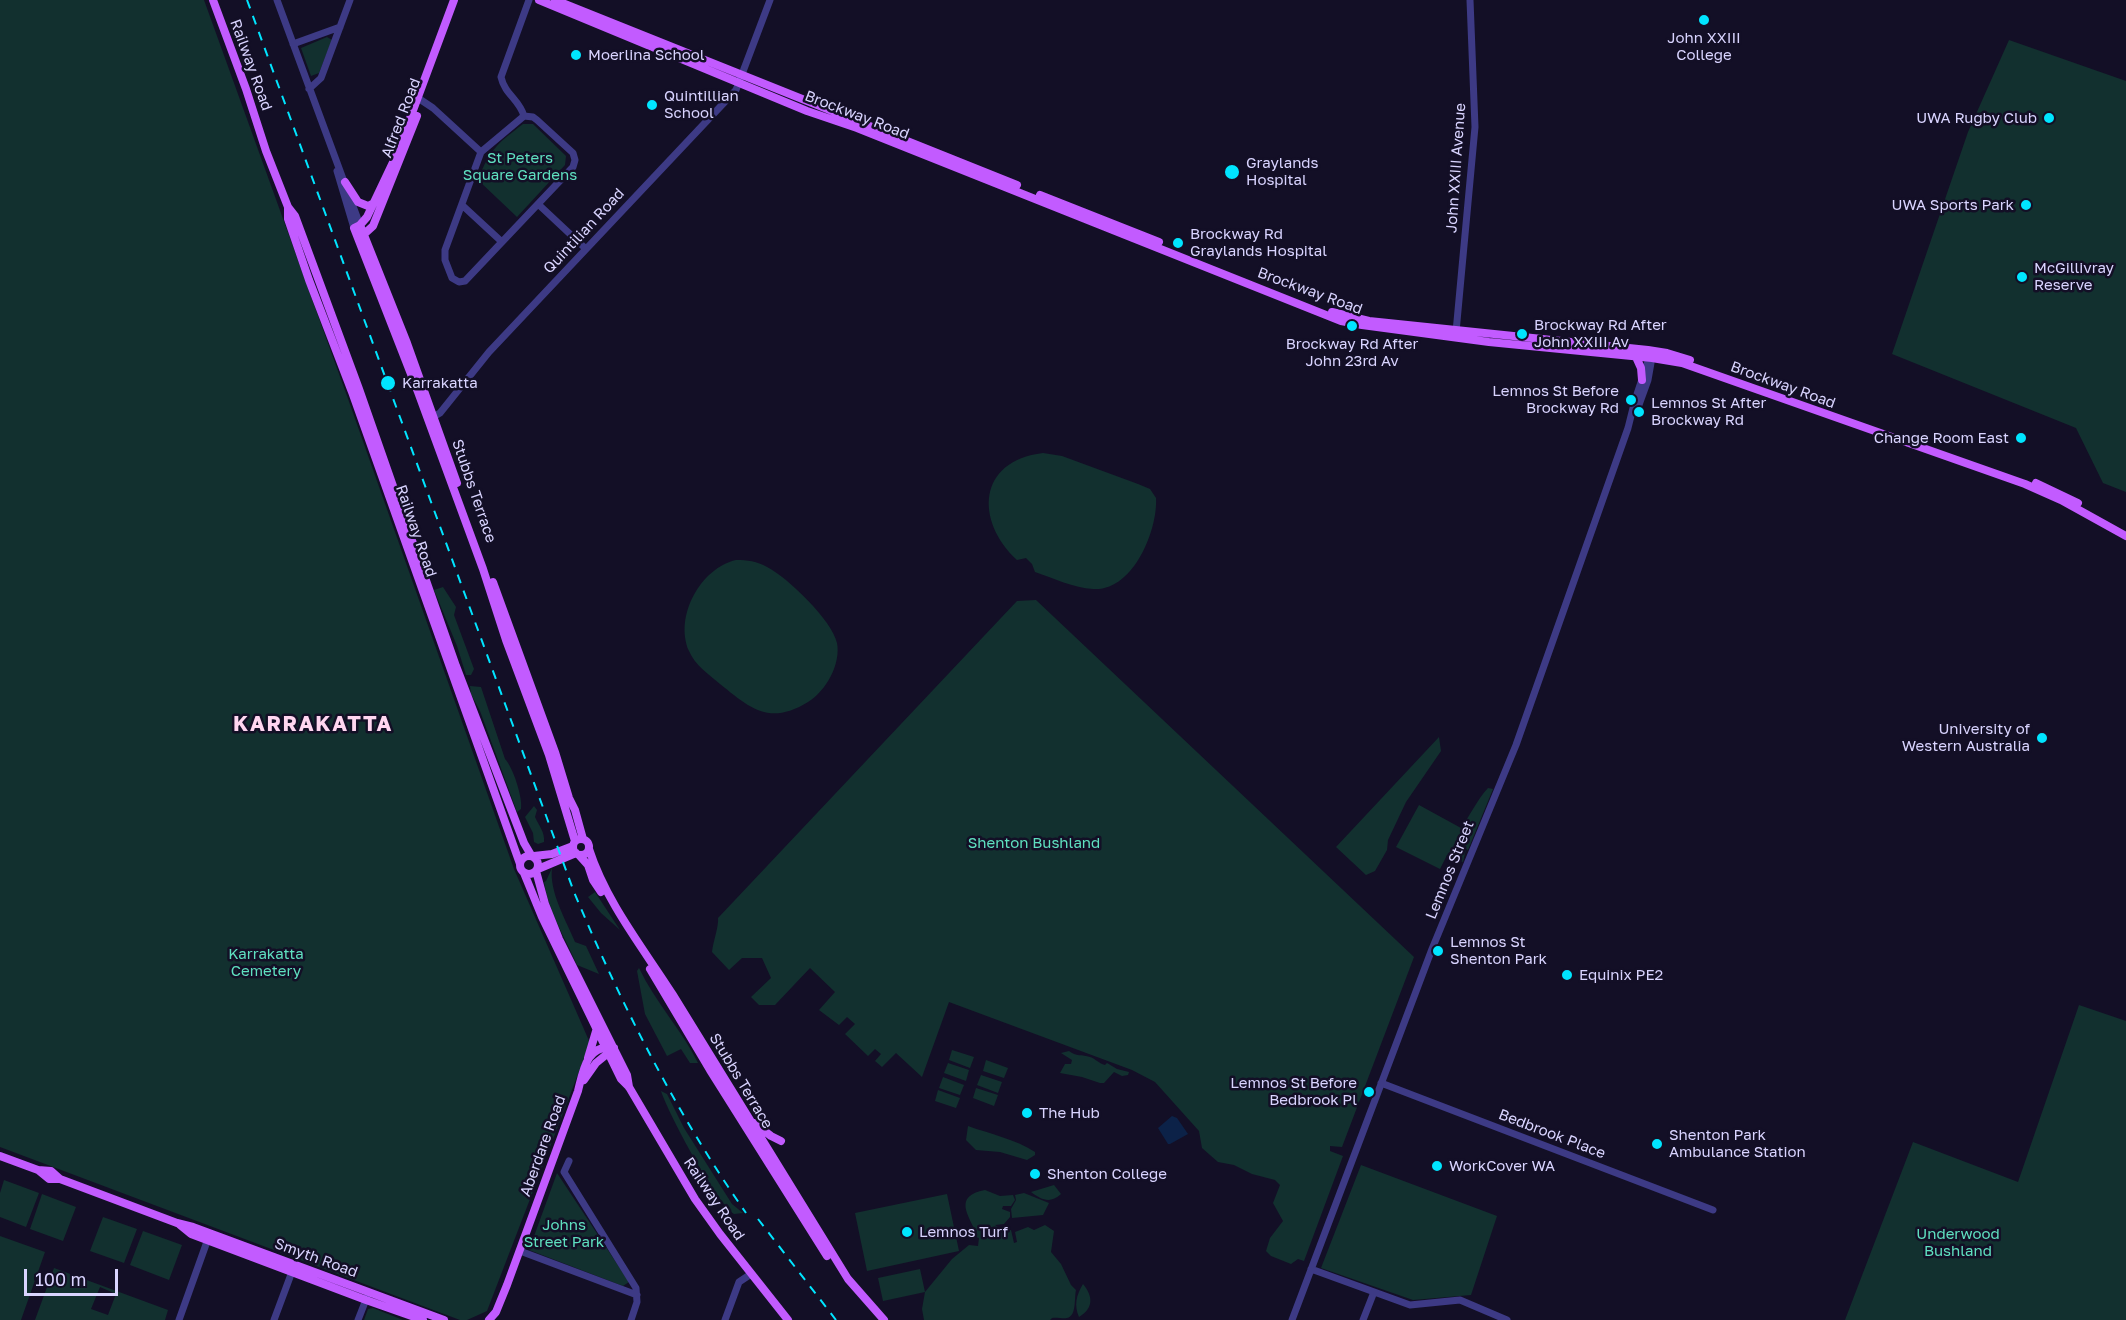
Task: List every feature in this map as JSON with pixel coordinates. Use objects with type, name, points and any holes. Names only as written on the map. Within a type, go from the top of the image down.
[{"type":"main road","name":"Railway Road","points":[[213,0],[288,207],[295,216],[360,389],[456,666],[524,843],[533,856]]},
{"type":"main road","name":"Alfred Road","points":[[357,227],[367,217],[374,203],[420,100],[454,0]]},
{"type":"main road","name":"Alfred Road","points":[[361,237],[373,226],[459,0]]},
{"type":"main road","name":"Brockway Road","points":[[539,0],[556,2],[741,78],[1333,312],[1369,321],[1456,334],[1636,357],[1650,354],[1682,363],[2025,484],[2061,500],[2126,536]]},
{"type":"main road","points":[[345,182],[358,202],[368,206],[374,203]]},
{"type":"main road","name":"Railway Road","points":[[288,207],[288,219],[302,259],[520,864]]},
{"type":"main road","name":"Stubbs Terrace","points":[[357,227],[529,680],[575,810],[577,847],[588,865],[593,880],[793,1196],[848,1279],[884,1320]]},
{"type":"main road","name":"Brockway Road","points":[[1456,334],[1685,358],[2047,487],[2126,530]]},
{"type":"main road","points":[[1636,357],[1641,368],[1642,380]]},
{"type":"main road","name":"Stubbs Terrace","points":[[577,847],[587,842],[596,871],[608,895],[663,978],[844,1282],[877,1320]]},
{"type":"main road","points":[[577,847],[531,874],[524,873],[520,864],[523,857],[552,854],[577,847]]},
{"type":"main road","points":[[533,856],[539,863],[537,870]]},
{"type":"main road","name":"Railway Road","points":[[537,870],[545,904],[559,939],[609,1049]]},
{"type":"main road","name":"Railway Road","points":[[524,873],[542,917],[597,1028],[627,1075],[629,1087],[695,1199],[788,1320]]},
{"type":"main road","name":"Aberdare Road","points":[[489,1320],[495,1316],[520,1251],[578,1091],[597,1028]]},
{"type":"main road","points":[[586,1064],[597,1049],[609,1049]]},
{"type":"main road","name":"Aberdare Road","points":[[578,1091],[596,1063],[609,1049]]},
{"type":"main road","points":[[743,1112],[759,1127],[781,1141]]},
{"type":"main road","name":"Smyth Road","points":[[0,1156],[38,1170],[51,1171],[60,1179],[368,1296],[423,1320]]},
{"type":"main road","name":"Smyth Road","points":[[368,1296],[444,1320]]},
{"type":"street","name":"Stubbs Terrace","points":[[277,0],[345,182],[357,227]]},
{"type":"street","points":[[309,89],[320,81],[350,0]]},
{"type":"street","points":[[524,116],[521,107],[503,88],[501,77],[529,0]]},
{"type":"street","name":"Quintilian Road","points":[[430,415],[439,407],[444,407],[489,352],[736,90],[770,0]]},
{"type":"street","name":"John XXIII Avenue","points":[[1456,334],[1475,127],[1470,0]]},
{"type":"street","points":[[293,44],[340,27]]},
{"type":"street","points":[[420,100],[433,108],[481,152]]},
{"type":"street","points":[[524,116],[537,120],[573,153],[575,160],[573,167],[465,281],[459,282],[452,278],[445,260],[445,250],[481,152],[524,116]]},
{"type":"street","name":"Stubbs Terrace","points":[[333,154],[340,186],[357,227]]},
{"type":"street","points":[[538,204],[586,249]]},
{"type":"street","points":[[462,205],[502,242]]},
{"type":"street","name":"Lemnos Street","points":[[1628,428],[1650,354]]},
{"type":"street","name":"Lemnos Street","points":[[1292,1320],[1432,949],[1516,745],[1628,428],[1648,380],[1650,354]]},
{"type":"street","name":"Bedbrook Place","points":[[1381,1083],[1713,1210]]},
{"type":"street","points":[[569,1161],[564,1172],[636,1288],[636,1307],[631,1320]]},
{"type":"street","points":[[179,1320],[209,1237]]},
{"type":"street","points":[[520,1251],[637,1295]]},
{"type":"street","points":[[274,1320],[294,1268]]},
{"type":"street","points":[[1311,1269],[1410,1305],[1460,1300],[1507,1320]]},
{"type":"street","points":[[725,1320],[739,1282],[751,1274]]},
{"type":"street","points":[[1363,1320],[1374,1292]]},
{"type":"street","points":[[358,1320],[368,1296]]},
{"type":"green space","name":"Karrakatta Cemetery","points":[[0,0],[204,0],[514,869],[590,1043],[487,1311],[467,1320],[460,1320],[0,1147]]},
{"type":"green space","points":[[327,37],[332,40],[319,73],[311,76],[301,48]]},
{"type":"green space","name":"McGillivray Reserve","points":[[2009,40],[2126,81],[2126,492],[2103,483],[2076,428],[1892,354],[1968,132]]},
{"type":"green space","name":"St Peters Square Gardens","points":[[523,124],[533,124],[566,156],[565,165],[517,217],[478,180],[486,161],[495,148]]},
{"type":"green space","points":[[1043,453],[1062,456],[1138,484],[1150,489],[1156,498],[1153,526],[1147,542],[1131,570],[1120,581],[1107,587],[1093,589],[1071,585],[1035,572],[1032,564],[1026,558],[1017,560],[1003,545],[994,528],[989,511],[990,495],[995,480],[1005,468],[1021,458]]},
{"type":"green space","points":[[736,560],[763,565],[797,589],[827,623],[837,643],[837,660],[826,684],[815,697],[794,709],[782,713],[771,713],[751,707],[706,673],[689,651],[685,637],[685,623],[694,595],[712,573]]},
{"type":"green space","points":[[443,587],[456,607],[454,615],[474,669],[471,675],[466,675],[434,590]]},
{"type":"green space","name":"Shenton Bushland","points":[[1036,600],[1414,957],[1342,1147],[1330,1146],[1330,1151],[1343,1156],[1304,1261],[1298,1259],[1291,1264],[1271,1256],[1266,1251],[1270,1238],[1283,1221],[1273,1203],[1280,1185],[1275,1180],[1252,1174],[1234,1165],[1218,1162],[1202,1148],[1199,1131],[1155,1082],[1132,1070],[949,1002],[922,1077],[896,1053],[882,1067],[875,1061],[881,1054],[875,1049],[868,1056],[845,1034],[855,1024],[847,1017],[839,1025],[819,1010],[835,992],[810,968],[775,1005],[759,1005],[751,997],[771,978],[762,958],[742,958],[729,970],[712,952],[718,918],[1017,601]]},
{"type":"green space","points":[[470,686],[481,687],[505,759],[514,775],[521,804],[521,809],[517,812],[480,711],[471,694]]},
{"type":"green space","points":[[1439,737],[1441,751],[1406,802],[1388,840],[1387,850],[1375,871],[1366,875],[1336,847]]},
{"type":"green space","points":[[1488,788],[1493,789],[1468,850],[1466,849],[1463,862],[1447,855],[1440,869],[1396,847],[1419,805],[1461,828]]},
{"type":"green space","points":[[534,806],[537,810],[535,817],[544,838],[544,842],[538,844],[534,842],[533,833],[525,817]]},
{"type":"green space","points":[[552,868],[553,887],[563,915],[575,942],[586,946],[599,974],[577,965],[558,924],[549,903],[544,882]]},
{"type":"green space","points":[[595,892],[620,930],[601,913],[588,897]]},
{"type":"green space","points":[[639,968],[698,1063],[690,1063],[681,1049],[667,1056],[645,1014],[637,971]]},
{"type":"green space","name":"Underwood Bushland","points":[[2079,1005],[2126,1021],[2126,1320],[1845,1320],[1913,1142],[2018,1182]]},
{"type":"green space","points":[[952,1050],[974,1057],[970,1068],[949,1060]]},
{"type":"green space","points":[[1069,1051],[1090,1057],[1105,1065],[1107,1063],[1129,1072],[1128,1075],[1122,1076],[1114,1072],[1104,1083],[1100,1083],[1060,1073],[1065,1064],[1071,1064],[1072,1060],[1061,1053]]},
{"type":"green space","points":[[986,1060],[1008,1068],[1004,1078],[983,1071]]},
{"type":"green space","points":[[948,1063],[969,1070],[966,1081],[944,1073]]},
{"type":"green space","points":[[981,1075],[1002,1082],[998,1093],[977,1085]]},
{"type":"green space","points":[[943,1077],[964,1085],[960,1095],[939,1088]]},
{"type":"green space","points":[[976,1088],[998,1095],[994,1106],[973,1098]]},
{"type":"green space","points":[[938,1090],[960,1098],[956,1108],[935,1101]]},
{"type":"green space","points":[[661,1091],[667,1094],[684,1128],[732,1204],[743,1213],[734,1214],[716,1193],[683,1137]]},
{"type":"green space","points":[[968,1126],[1019,1144],[1035,1152],[1035,1155],[1027,1160],[1000,1152],[976,1150],[966,1140]]},
{"type":"green space","points":[[1361,1165],[1497,1216],[1471,1295],[1413,1300],[1321,1268]]},
{"type":"green space","name":"Johns Street Park","points":[[557,1173],[629,1282],[623,1286],[529,1250]]},
{"type":"green space","points":[[4,1180],[39,1193],[26,1227],[0,1217],[0,1193]]},
{"type":"green space","points":[[1054,1185],[1061,1194],[1050,1200],[1042,1199],[1031,1192]]},
{"type":"green space","points":[[985,1190],[1000,1196],[1013,1195],[1015,1200],[1011,1206],[1003,1206],[1002,1209],[1010,1212],[1010,1217],[1004,1224],[995,1225],[1004,1231],[1011,1230],[1014,1243],[1017,1242],[1015,1232],[1028,1227],[1034,1230],[1045,1225],[1054,1231],[1051,1252],[1076,1290],[1074,1310],[1070,1317],[1050,1320],[924,1320],[922,1309],[925,1292],[952,1259],[969,1245],[978,1246],[979,1238],[976,1237],[977,1234],[967,1213],[966,1202],[975,1193]]},
{"type":"green space","points":[[1024,1193],[1049,1203],[1043,1215],[1012,1218],[1011,1209],[1016,1200],[1015,1195]]},
{"type":"green space","points":[[42,1194],[76,1207],[63,1241],[30,1229]]},
{"type":"green space","name":"Lemnos Turf","points":[[947,1194],[959,1251],[867,1271],[855,1213]]},
{"type":"green space","points":[[103,1217],[137,1229],[124,1263],[90,1251]]},
{"type":"green space","points":[[143,1231],[182,1245],[169,1280],[130,1265]]},
{"type":"green space","points":[[0,1236],[45,1252],[21,1320],[0,1320]]},
{"type":"green space","points":[[54,1268],[168,1310],[165,1320],[35,1320]],"holes":[[[100,1287],[116,1294],[108,1315],[91,1309]]]},
{"type":"green space","points":[[920,1269],[925,1292],[883,1301],[878,1278]]},
{"type":"green space","points":[[1083,1284],[1089,1293],[1090,1302],[1087,1310],[1079,1317],[1076,1300]]},
{"type":"green space","points":[[373,1308],[403,1320],[364,1320],[368,1309]]},
{"type":"water","points":[[1172,1116],[1177,1118],[1188,1134],[1168,1144],[1158,1128]]},
{"type":"railway","points":[[247,0],[574,892],[651,1057],[696,1136],[746,1213]]},
{"type":"railway","points":[[758,1219],[836,1320]]},
{"type":"place","name":"John XXIII College","points":[[1704,20]]},
{"type":"place","name":"Moerlina School","points":[[576,55]]},
{"type":"place","name":"Quintillian School","points":[[652,105]]},
{"type":"place","name":"UWA Rugby Club","points":[[2049,118]]},
{"type":"place","name":"Graylands Hospital","points":[[1232,172]]},
{"type":"place","name":"UWA Sports Park","points":[[2026,205]]},
{"type":"place","name":"Brockway Rd Graylands Hospital","points":[[1178,243]]},
{"type":"place","name":"McGillivray Reserve","points":[[2022,277]]},
{"type":"place","name":"Brockway Rd After John 23rd Av","points":[[1352,326]]},
{"type":"place","name":"Brockway Rd After John XXIII Av","points":[[1522,334]]},
{"type":"place","name":"Karrakatta","points":[[388,383]]},
{"type":"place","name":"Lemnos St Before Brockway Rd","points":[[1631,400]]},
{"type":"place","name":"Lemnos St After Brockway Rd","points":[[1639,412]]},
{"type":"place","name":"Change Room East","points":[[2021,438]]},
{"type":"place","name":"University of Western Australia","points":[[2042,738]]},
{"type":"place","name":"Lemnos St Shenton Park","points":[[1438,951]]},
{"type":"place","name":"Equinix PE2","points":[[1567,975]]},
{"type":"place","name":"Lemnos St Before Bedbrook Pl","points":[[1369,1092]]},
{"type":"place","name":"The Hub","points":[[1027,1113]]},
{"type":"place","name":"Shenton Park Ambulance Station","points":[[1657,1144]]},
{"type":"place","name":"WorkCover WA","points":[[1437,1166]]},
{"type":"place","name":"Shenton College","points":[[1035,1174]]},
{"type":"place","name":"Lemnos Turf","points":[[907,1232]]},
{"type":"district","name":"KARRAKATTA","points":[[313,724]]}]
